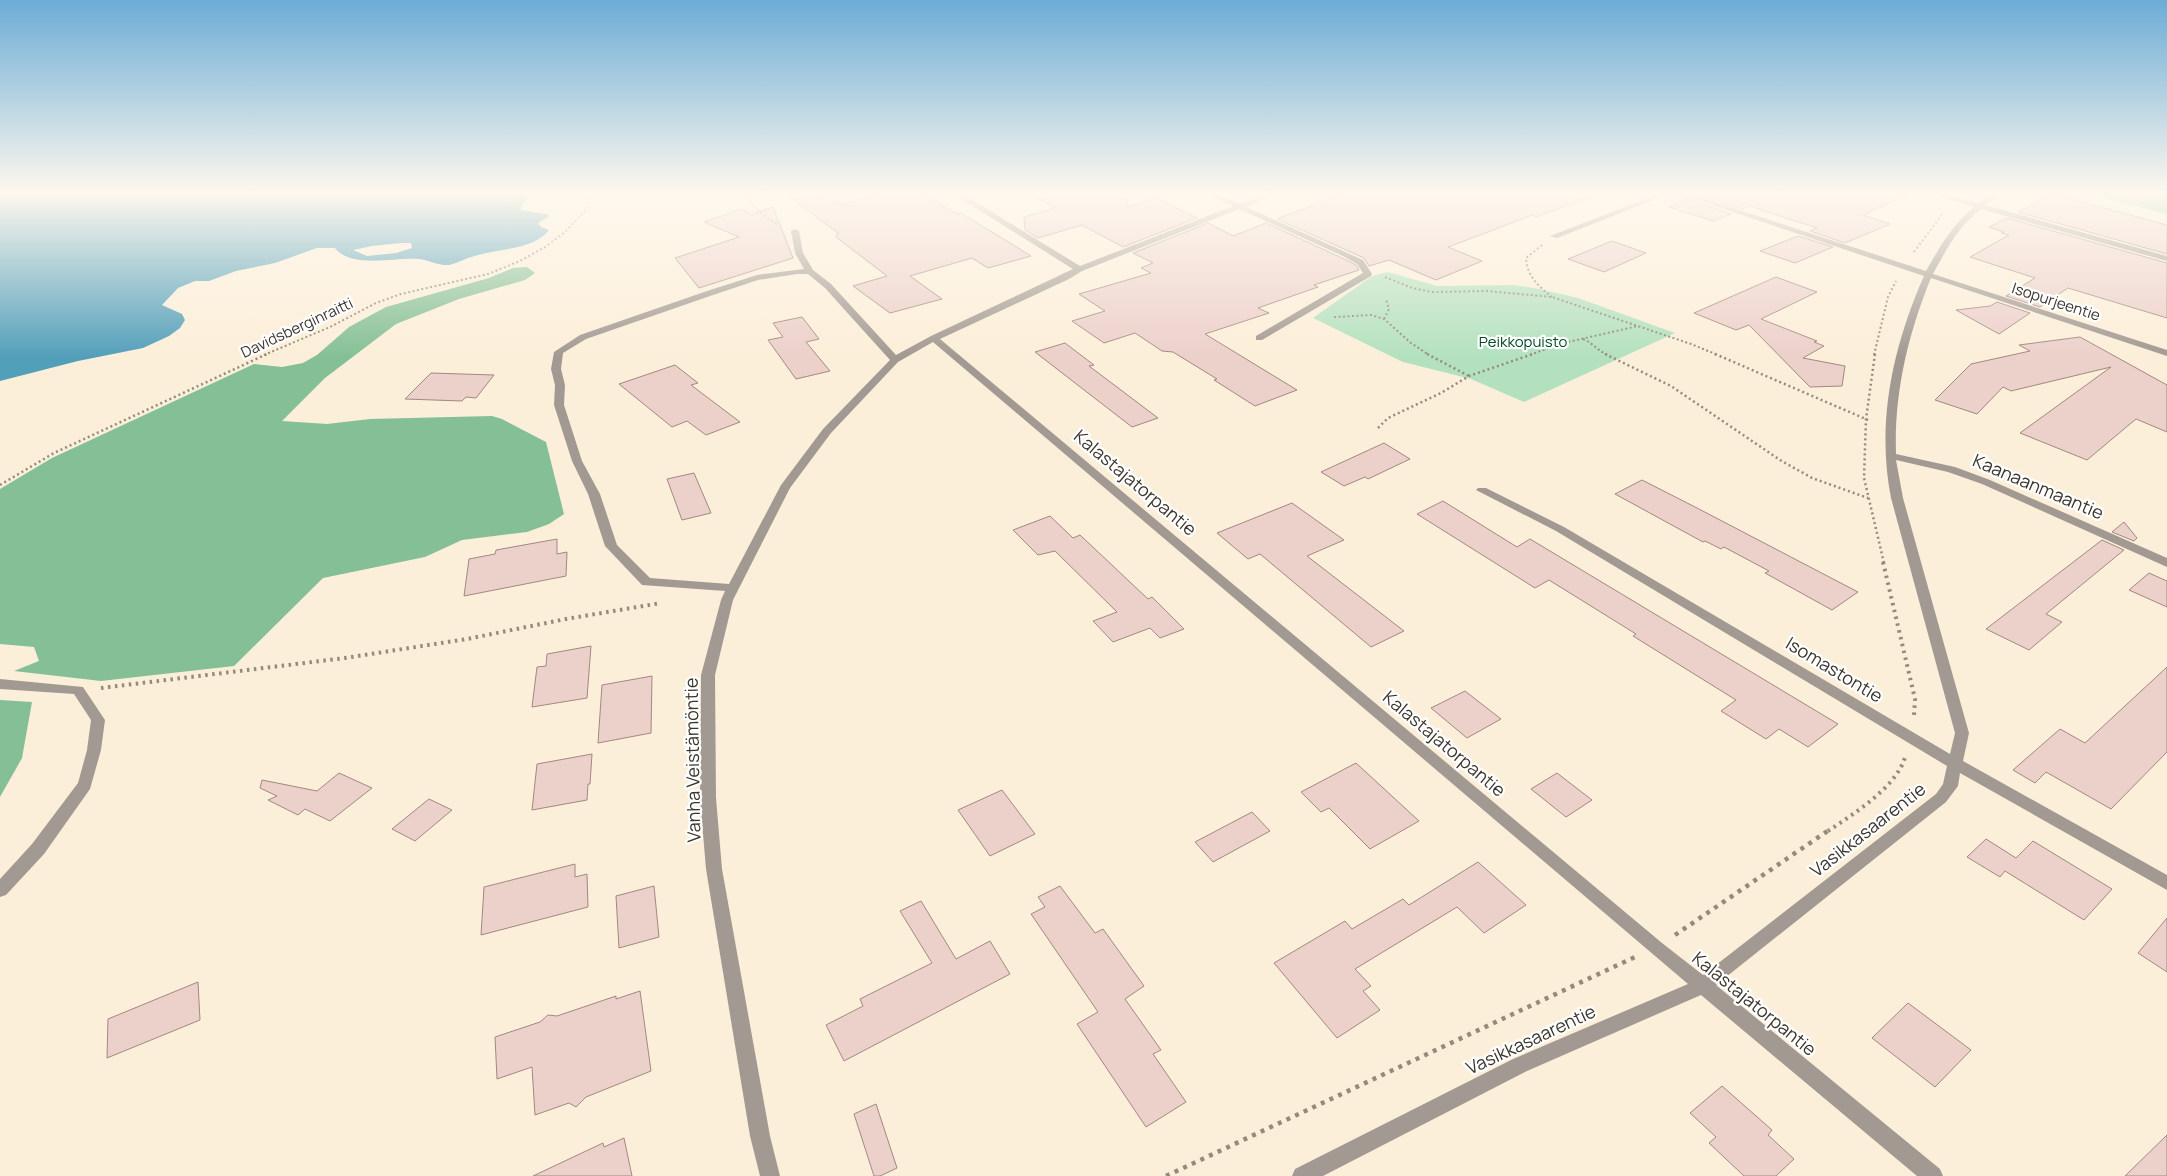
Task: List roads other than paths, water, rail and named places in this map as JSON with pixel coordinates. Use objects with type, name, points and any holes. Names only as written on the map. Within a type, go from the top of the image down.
[{"type":"street","points":[[799,248],[810,272],[828,286],[895,360]]},
{"type":"street","points":[[1045,248],[1079,269]]},
{"type":"street","name":"Vanha Veistämöntie","points":[[770,1176],[760,1136],[714,869],[708,798],[708,675],[727,600],[785,487],[827,431],[895,360],[934,338],[1066,277],[1079,269],[1133,248]]},
{"type":"street","points":[[1259,338],[1368,274],[1360,262],[1332,248]]},
{"type":"street","name":"Isopurjeentie","points":[[1845,248],[2167,353]]},
{"type":"street","name":"Vasikkasaarentie","points":[[1302,1176],[1520,1065],[1702,986],[1941,798],[1950,786],[1962,733],[1897,498],[1891,468],[1891,430],[1895,380],[1909,325],[1928,275],[1943,248]]},
{"type":"street","points":[[2128,248],[2167,259]]},
{"type":"street","points":[[734,588],[646,582],[611,546],[594,494],[577,461],[559,404],[560,385],[556,369],[558,352],[583,337],[757,278],[797,271],[810,272]]},
{"type":"street","name":"Kalastajatorpantie","points":[[934,338],[1656,948],[1933,1176]]},
{"type":"street","name":"Kaanaanmaantie","points":[[1891,456],[1951,469],[1986,482],[2167,563]]},
{"type":"street","name":"Isomastontie","points":[[1482,490],[1560,529],[1956,764],[2167,883]]},
{"type":"street","points":[[0,684],[78,690],[98,720],[94,750],[85,785],[38,849],[0,890]]},
{"type":"water","points":[[0,248],[363,248],[353,250],[367,256],[396,253],[412,248],[512,248],[474,256],[449,265],[419,259],[362,260],[342,254],[335,248],[317,248],[275,263],[236,271],[209,281],[195,281],[178,288],[162,305],[182,314],[185,320],[180,328],[169,336],[143,348],[78,361],[0,381]]},
{"type":"park label","name":"Peikkopuisto","points":[[1523,342]]}]
